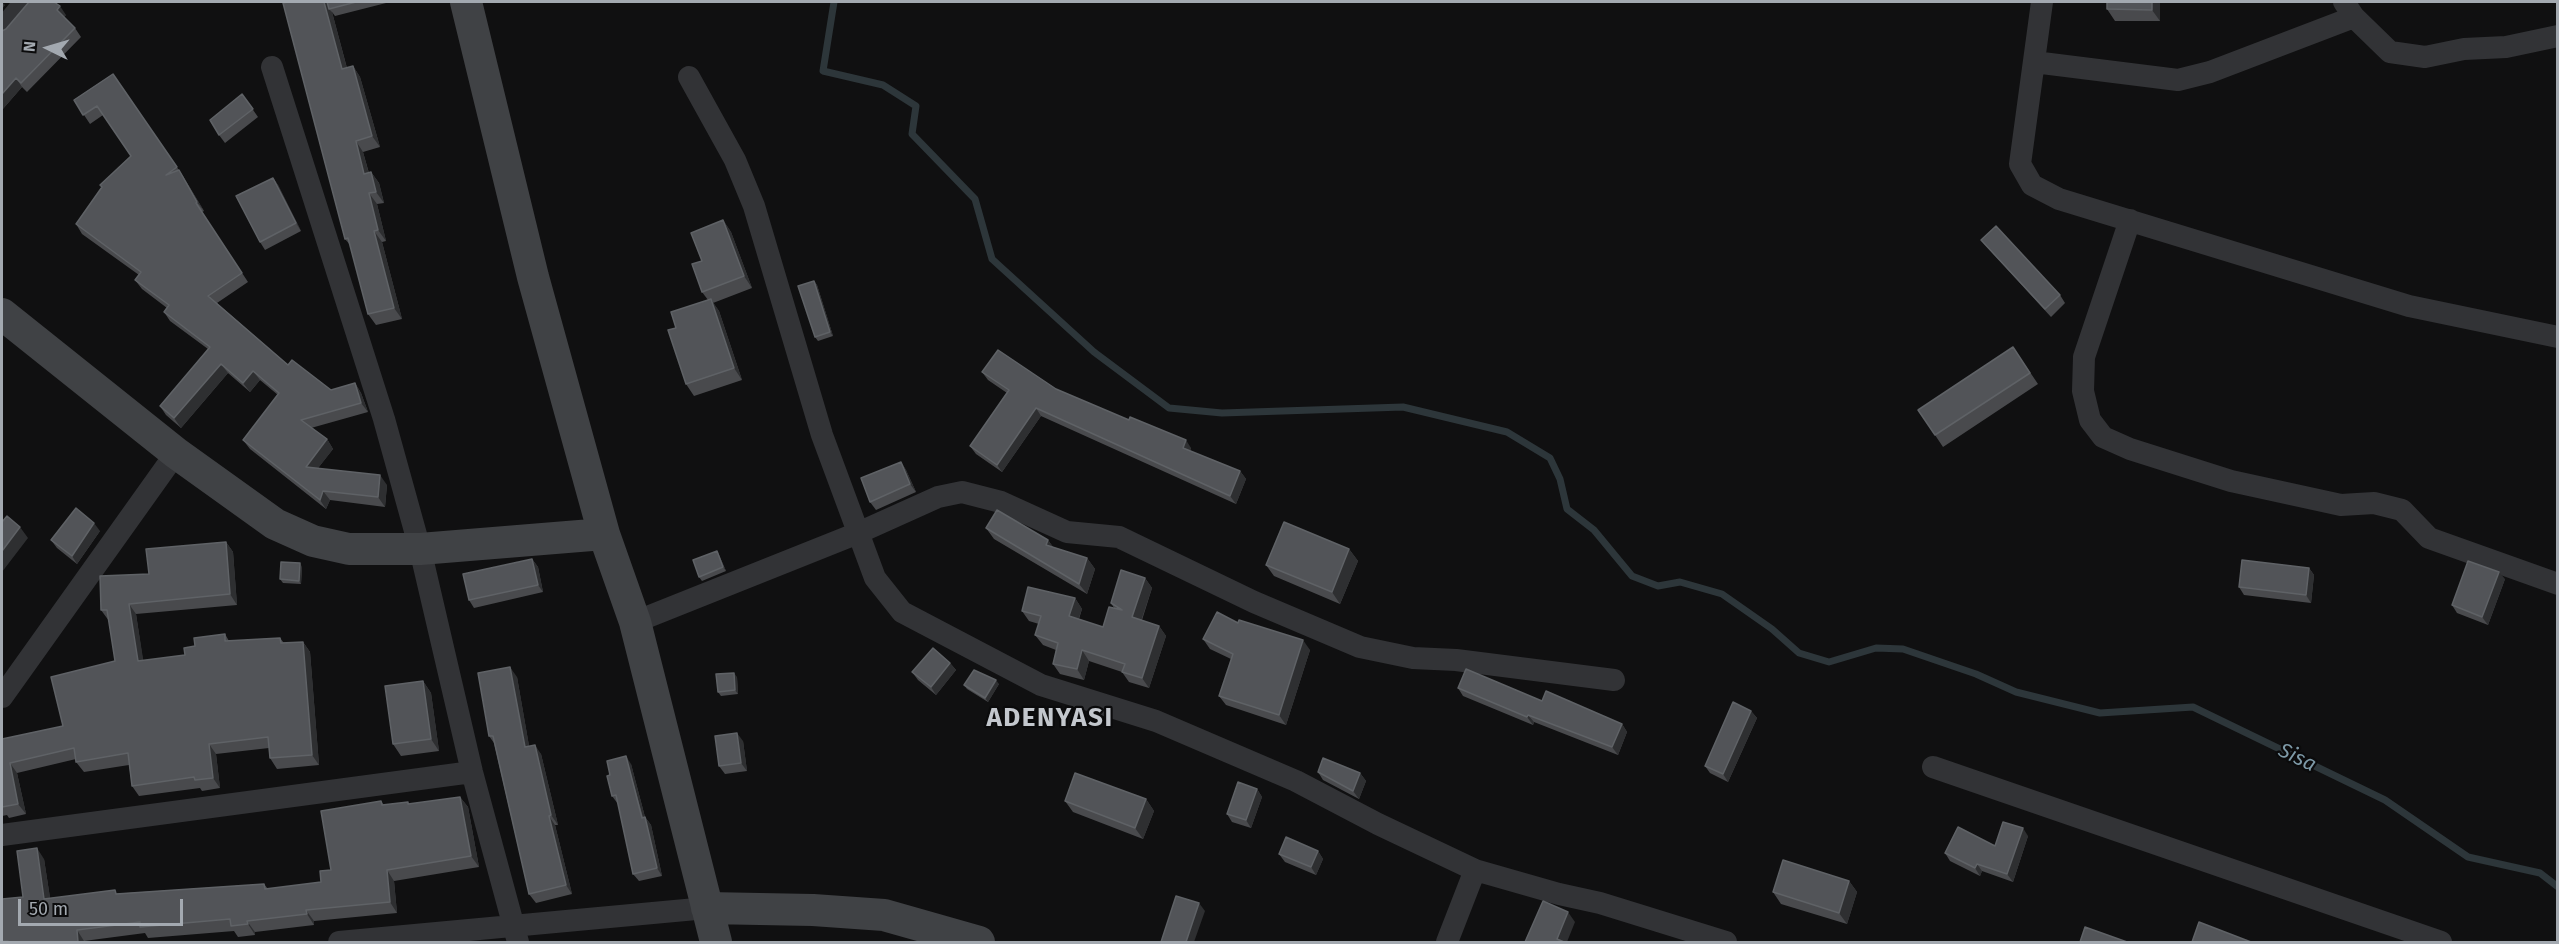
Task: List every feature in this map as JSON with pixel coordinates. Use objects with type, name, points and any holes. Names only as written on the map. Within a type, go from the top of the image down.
[{"type":"street","points":[[2,30],[25,2]]},
{"type":"street","points":[[466,2],[533,278],[604,534],[635,622],[716,942]]},
{"type":"street","points":[[2042,2],[2020,164],[2032,184],[2059,199],[2409,306],[2558,337]]},
{"type":"street","points":[[2034,62],[2178,80],[2210,72],[2349,9],[2390,52],[2425,57],[2464,49],[2506,47],[2558,36]]},
{"type":"street","points":[[272,67],[384,420],[420,549],[472,772],[516,934]]},
{"type":"street","points":[[689,77],[735,160],[754,206],[822,435],[875,578],[902,612],[1041,685],[1156,721],[1296,781],[1474,870],[1600,903],[1726,942]]},
{"type":"street","points":[[2130,220],[2084,357],[2083,391],[2090,420],[2103,437],[2130,449],[2230,481],[2341,505],[2374,503],[2402,510],[2429,538],[2558,584]]},
{"type":"street","points":[[2,314],[176,453],[275,524],[313,541],[348,549],[420,549],[604,534]]},
{"type":"street","points":[[2,697],[176,453]]},
{"type":"street","points":[[635,622],[858,533],[938,497],[962,492],[1001,502],[1067,532],[1119,537],[1254,603],[1360,647],[1413,658],[1456,660],[1614,680]]},
{"type":"street","points":[[1933,767],[2441,942]]},
{"type":"street","points":[[2,835],[472,772]]},
{"type":"street","points":[[1447,942],[1474,870]]},
{"type":"street","points":[[339,942],[516,934],[706,908],[813,910],[884,915],[925,934],[979,942]]},
{"type":"building","points":[[29,2],[54,2],[60,6],[57,10],[75,28],[21,83],[16,78],[2,94],[2,31]]},
{"type":"building","points":[[324,2],[342,69],[353,66],[372,136],[356,141],[364,174],[371,172],[376,192],[369,193],[378,230],[374,231],[394,308],[368,314],[348,238],[345,239],[283,3]]},
{"type":"building","points":[[327,2],[356,2],[329,9]]},
{"type":"building","points":[[2107,2],[2152,2],[2152,10],[2107,9]]},
{"type":"building","points":[[113,74],[177,167],[166,175],[179,170],[196,203],[242,273],[208,296],[288,365],[292,360],[331,390],[355,383],[361,403],[301,420],[327,439],[306,467],[380,475],[378,497],[323,491],[320,500],[243,440],[279,393],[253,371],[243,383],[221,364],[174,418],[160,406],[210,347],[164,312],[169,305],[135,280],[141,272],[76,224],[102,187],[100,185],[131,156],[97,106],[83,115],[74,100]]},
{"type":"building","points":[[242,94],[253,109],[219,135],[210,120]]},
{"type":"building","points":[[273,178],[296,223],[260,242],[236,196]]},
{"type":"building","points":[[723,220],[744,276],[702,292],[692,264],[702,261],[691,233]]},
{"type":"building","points":[[1996,226],[2060,295],[2045,309],[1981,240]]},
{"type":"building","points":[[814,281],[830,332],[815,337],[798,286]]},
{"type":"building","points":[[711,299],[734,368],[686,384],[668,330],[676,328],[671,312]]},
{"type":"building","points":[[2013,347],[2030,373],[1935,435],[1918,410]]},
{"type":"building","points":[[998,350],[1056,389],[1129,420],[1130,417],[1186,440],[1183,448],[1240,471],[1230,496],[1036,408],[997,465],[970,446],[1009,390],[982,372]]},
{"type":"building","points":[[901,462],[910,484],[870,502],[861,478]]},
{"type":"building","points":[[76,508],[94,523],[72,556],[51,540]]},
{"type":"building","points":[[997,510],[1048,540],[1046,545],[1087,558],[1079,584],[986,528]]},
{"type":"building","points":[[7,516],[20,527],[2,551],[2,522]]},
{"type":"building","points":[[1284,522],[1349,549],[1332,592],[1266,565]]},
{"type":"building","points":[[226,542],[230,594],[129,604],[138,661],[185,655],[184,648],[195,646],[194,638],[225,634],[225,641],[280,638],[281,643],[303,642],[312,755],[270,758],[268,737],[209,744],[213,778],[195,780],[194,777],[132,786],[128,753],[76,762],[74,748],[10,763],[18,804],[2,807],[2,739],[63,726],[51,677],[115,661],[107,610],[101,610],[100,576],[149,574],[146,549]]},
{"type":"building","points":[[717,551],[723,567],[699,577],[693,560]]},
{"type":"building","points":[[532,559],[538,585],[469,600],[463,574]]},
{"type":"building","points":[[2242,560],[2309,568],[2306,595],[2239,587]]},
{"type":"building","points":[[2468,561],[2499,572],[2482,617],[2452,605]]},
{"type":"building","points":[[281,562],[300,563],[299,581],[280,579]]},
{"type":"building","points":[[1121,570],[1145,578],[1132,617],[1159,626],[1142,678],[1122,672],[1125,664],[1082,650],[1077,669],[1053,664],[1058,643],[1035,635],[1041,616],[1022,611],[1028,587],[1075,598],[1069,616],[1103,627],[1109,607],[1122,610],[1111,603]]},
{"type":"building","points":[[1217,612],[1238,623],[1239,620],[1303,640],[1279,715],[1219,696],[1233,654],[1203,639]]},
{"type":"building","points":[[933,648],[950,663],[931,687],[912,672]]},
{"type":"building","points":[[510,667],[525,747],[535,745],[566,885],[529,894],[493,736],[489,736],[478,673]]},
{"type":"building","points":[[1466,669],[1542,701],[1546,691],[1622,724],[1612,747],[1528,715],[1527,717],[1458,688]]},
{"type":"building","points":[[974,670],[996,680],[985,698],[964,685]]},
{"type":"building","points":[[734,673],[735,690],[718,692],[716,674]]},
{"type":"building","points":[[423,681],[431,739],[393,744],[385,686]]},
{"type":"building","points":[[1733,702],[1751,711],[1723,774],[1705,766]]},
{"type":"building","points":[[737,733],[741,763],[719,766],[715,736]]},
{"type":"building","points":[[626,756],[642,818],[645,817],[657,868],[633,874],[616,795],[612,796],[607,776],[610,775],[607,761]]},
{"type":"building","points":[[1323,758],[1360,773],[1353,791],[1318,772]]},
{"type":"building","points":[[1075,773],[1146,799],[1135,828],[1065,801]]},
{"type":"building","points":[[1238,782],[1257,789],[1246,820],[1227,814]]},
{"type":"building","points":[[460,797],[471,856],[387,870],[390,902],[306,910],[307,914],[247,921],[248,924],[231,926],[230,919],[140,927],[140,922],[77,930],[78,942],[2,941],[2,899],[23,897],[17,851],[37,848],[44,899],[115,890],[116,894],[264,884],[265,889],[321,882],[320,871],[331,870],[321,811],[381,801],[382,805],[408,802],[408,804]]},
{"type":"building","points":[[2003,822],[2023,828],[2007,874],[1977,864],[1975,868],[1945,853],[1958,827],[1995,846]]},
{"type":"building","points":[[1286,837],[1318,851],[1311,867],[1279,854]]},
{"type":"building","points":[[1783,860],[1849,881],[1839,913],[1773,892]]},
{"type":"building","points":[[1176,896],[1199,903],[1186,942],[1161,942]]},
{"type":"building","points":[[1543,901],[1568,912],[1557,939],[1564,942],[1525,942]]},
{"type":"building","points":[[2199,922],[2251,942],[2192,942]]},
{"type":"building","points":[[2085,927],[2127,942],[2080,942]]},
{"type":"waterway","name":"Sisa","points":[[834,2],[823,71],[883,85],[916,106],[912,134],[975,199],[992,259],[1094,352],[1169,408],[1222,413],[1403,407],[1507,432],[1550,458],[1560,479],[1567,509],[1594,530],[1632,576],[1658,586],[1680,582],[1722,594],[1772,629],[1799,653],[1829,662],[1876,648],[1903,649],[1976,674],[2016,692],[2100,713],[2193,707],[2385,800],[2468,857],[2540,873],[2558,887]]},
{"type":"district","name":"ADENYASI","points":[[1050,719]]}]
